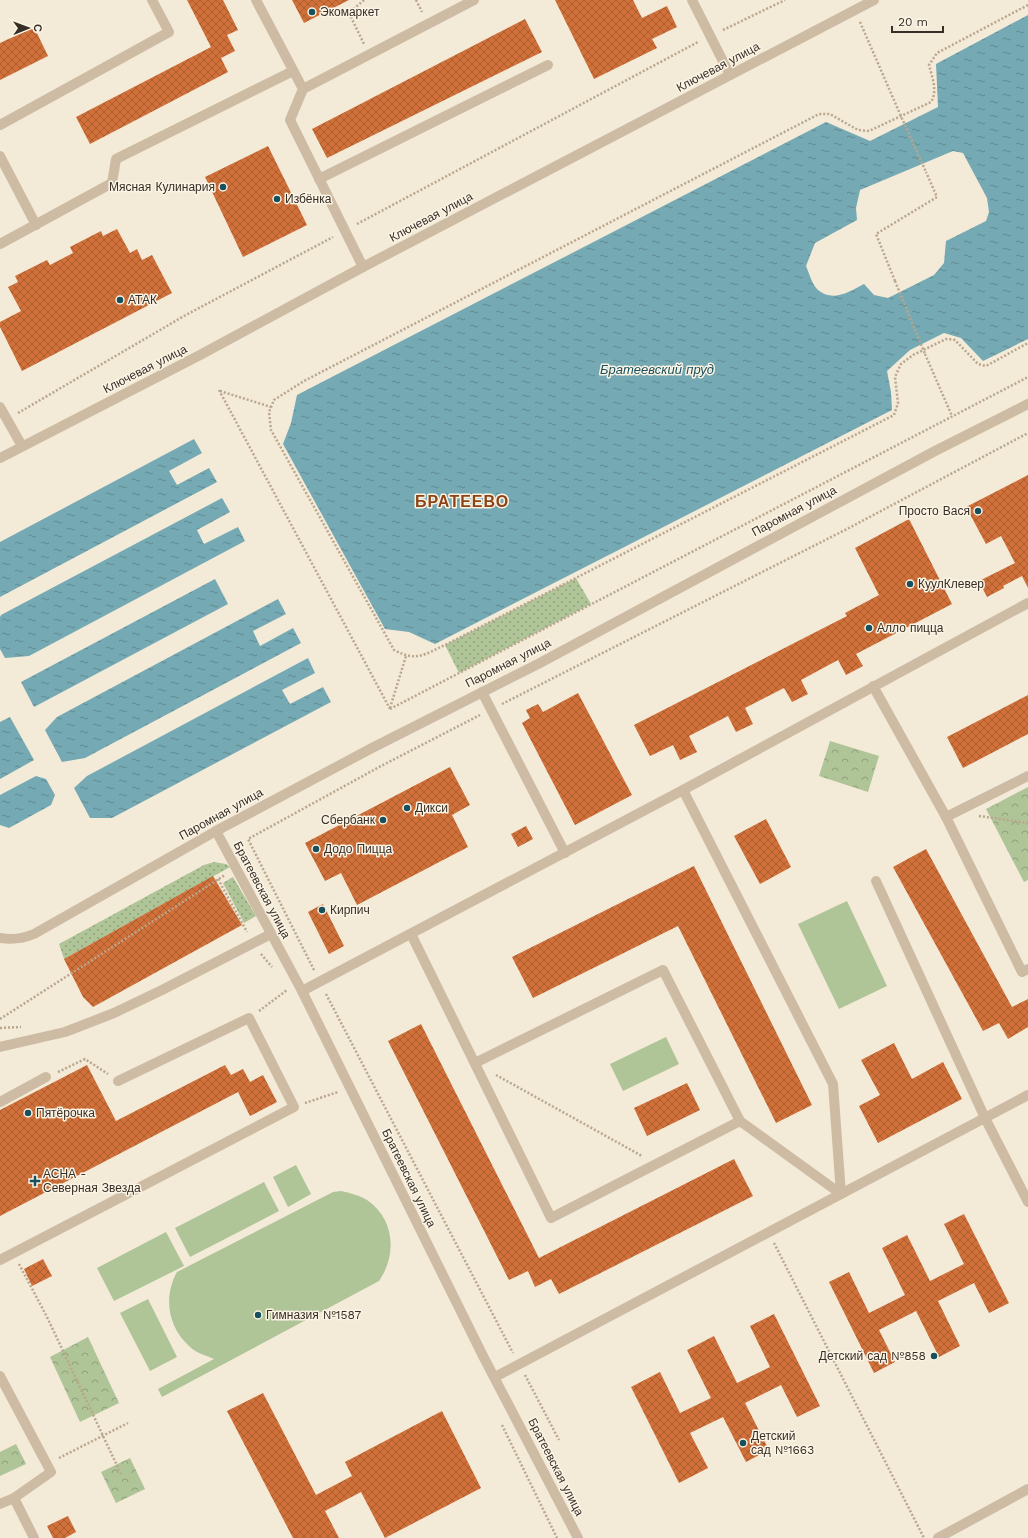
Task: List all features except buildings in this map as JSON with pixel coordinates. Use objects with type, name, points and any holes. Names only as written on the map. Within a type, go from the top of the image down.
[{"type":"street","points":[[0,125],[169,32],[152,0]]},
{"type":"street","points":[[256,0],[303,90]]},
{"type":"street","points":[[363,268],[290,120],[303,90],[474,0]]},
{"type":"street","points":[[692,0],[730,75]]},
{"type":"street","name":"Ключевая улица","points":[[0,458],[200,355],[874,0]]},
{"type":"street","points":[[320,179],[548,65]]},
{"type":"street","points":[[0,244],[112,183],[116,159],[293,70]]},
{"type":"street","points":[[0,156],[36,225]]},
{"type":"street","name":"Паромная улица","points":[[0,938],[23,938],[34,934],[216,831],[372,748],[544,660],[935,451],[1028,404]]},
{"type":"street","points":[[0,407],[22,446]]},
{"type":"street","points":[[302,991],[683,790],[1028,603]]},
{"type":"street","points":[[873,686],[946,817],[1022,972],[1028,969]]},
{"type":"street","points":[[482,692],[565,853]]},
{"type":"street","points":[[946,817],[1028,776]]},
{"type":"street","points":[[683,790],[833,1084],[841,1194]]},
{"type":"street","name":"Братеевская улица","points":[[216,831],[302,991],[483,1356],[578,1538]]},
{"type":"street","points":[[876,881],[985,1118],[1028,1202]]},
{"type":"street","points":[[0,1047],[66,1032],[114,1013],[271,934]]},
{"type":"street","points":[[411,934],[551,1218],[740,1121]]},
{"type":"street","points":[[474,1063],[663,970],[740,1121],[841,1194]]},
{"type":"street","points":[[0,1260],[294,1107],[249,1018],[118,1081]]},
{"type":"street","points":[[0,1102],[46,1077]]},
{"type":"street","points":[[495,1377],[1028,1095]]},
{"type":"street","points":[[0,1376],[50,1472],[14,1498],[0,1504]]},
{"type":"street","points":[[938,1538],[1028,1491]]},
{"type":"street","points":[[14,1498],[34,1538]]},
{"type":"path","points":[[364,0],[349,13],[370,55]]},
{"type":"path","points":[[7,420],[184,316],[710,36],[785,0]]},
{"type":"path","points":[[1028,5],[937,53],[929,65],[935,90],[934,97],[931,102],[869,131],[858,130],[830,114],[819,114],[304,381],[274,400],[268,412],[271,430],[394,650],[406,656],[416,657],[445,645],[894,415],[898,403],[895,377],[901,364],[912,355],[946,338],[955,340],[978,364],[986,366],[1028,343]]},
{"type":"path","points":[[855,10],[937,197],[876,234],[952,416]]},
{"type":"path","points":[[390,709],[1028,377]]},
{"type":"path","points":[[271,407],[219,390],[390,709]]},
{"type":"path","points":[[390,709],[406,656]]},
{"type":"path","points":[[956,812],[1028,823]]},
{"type":"path","points":[[0,1019],[231,872]]},
{"type":"path","points":[[218,879],[249,934]]},
{"type":"path","points":[[249,1018],[287,990]]},
{"type":"path","points":[[0,1028],[25,1026]]},
{"type":"path","points":[[46,1077],[86,1059],[118,1081]]},
{"type":"path","points":[[496,1074],[656,1164]]},
{"type":"path","points":[[294,1107],[339,1092]]},
{"type":"path","points":[[769,1232],[924,1538]]},
{"type":"path","points":[[13,1253],[47,1317],[121,1474]]},
{"type":"path","points":[[47,1464],[128,1422]]},
{"type":"green space","points":[[576,578],[591,604],[459,673],[445,645]]},
{"type":"green space","points":[[830,741],[879,756],[868,792],[819,776]]},
{"type":"green space","points":[[1028,787],[1028,880],[1024,882],[986,809]]},
{"type":"green space","points":[[214,862],[226,864],[230,867],[64,959],[59,944],[204,865]]},
{"type":"green space","points":[[233,877],[256,916],[244,923],[223,883]]},
{"type":"green space","points":[[847,901],[887,986],[839,1009],[798,924]]},
{"type":"green space","points":[[666,1037],[679,1064],[623,1091],[610,1064]]},
{"type":"green space","points":[[296,1165],[311,1194],[288,1207],[273,1177]]},
{"type":"green space","points":[[264,1182],[279,1211],[190,1257],[175,1228]]},
{"type":"green space","points":[[341,1191],[358,1195],[367,1200],[383,1217],[388,1227],[390,1238],[389,1260],[379,1281],[162,1397],[158,1389],[214,1359],[189,1346],[176,1330],[172,1321],[169,1301],[170,1291],[177,1272],[333,1192]]},
{"type":"green space","points":[[166,1232],[184,1266],[114,1301],[97,1268]]},
{"type":"green space","points":[[148,1299],[177,1357],[150,1371],[120,1313]]},
{"type":"green space","points":[[88,1337],[119,1403],[80,1422],[50,1357]]},
{"type":"green space","points":[[16,1444],[26,1464],[0,1476],[0,1452]]},
{"type":"green space","points":[[130,1458],[145,1489],[116,1503],[101,1472]]},
{"type":"water","name":"Братеевский пруд","points":[[1028,15],[1028,339],[983,361],[961,338],[944,333],[910,350],[887,371],[891,392],[892,410],[435,644],[409,632],[385,629],[283,444],[291,423],[297,395],[826,122],[870,141],[938,107],[936,64]],"holes":[[[953,151],[963,153],[987,198],[989,212],[986,221],[946,241],[944,263],[934,275],[888,298],[874,295],[864,284],[846,293],[835,296],[823,293],[815,287],[806,266],[815,243],[857,220],[856,208],[860,190]]]},
{"type":"water","points":[[194,439],[202,453],[169,471],[177,485],[209,468],[217,482],[0,597],[0,542]]},
{"type":"water","points":[[222,498],[230,512],[197,530],[204,544],[238,527],[245,541],[29,656],[5,658],[0,649],[1,615]]},
{"type":"water","points":[[215,579],[228,604],[34,707],[21,682]]},
{"type":"water","points":[[278,599],[286,614],[253,631],[260,646],[293,628],[301,643],[85,758],[62,762],[45,730],[57,717]]},
{"type":"water","points":[[308,658],[315,673],[282,690],[290,704],[323,687],[331,702],[112,818],[90,818],[74,788],[87,776]]},
{"type":"water","points":[[10,717],[34,760],[0,779],[0,722]]},
{"type":"water","points":[[36,776],[46,779],[55,795],[51,805],[9,828],[0,825],[0,795]]},
{"type":"place","name":"Экомаркет","points":[[312,12]]},
{"type":"place","name":"Мясная Кулинария","points":[[223,187]]},
{"type":"place","name":"Избёнка","points":[[277,199]]},
{"type":"place","name":"АТАК","points":[[120,300]]},
{"type":"place","name":"Просто Вася","points":[[978,511]]},
{"type":"place","name":"КуулКлевер","points":[[910,584]]},
{"type":"place","name":"Алло пицца","points":[[869,628]]},
{"type":"place","name":"Дикси","points":[[407,808]]},
{"type":"place","name":"Сбербанк","points":[[383,820]]},
{"type":"place","name":"Додо Пицца","points":[[316,849]]},
{"type":"place","name":"Кирпич","points":[[322,910]]},
{"type":"place","name":"Пятёрочка","points":[[28,1113]]},
{"type":"place","name":"АСНА - Северная Звезда","points":[[35,1181]]},
{"type":"place","name":"Гимназия №1587","points":[[258,1315]]},
{"type":"place","name":"Детский сад №858","points":[[934,1356]]},
{"type":"place","name":"Детский сад №1663","points":[[743,1443]]},
{"type":"district","name":"БРАТЕЕВО","points":[[462,501]]}]
